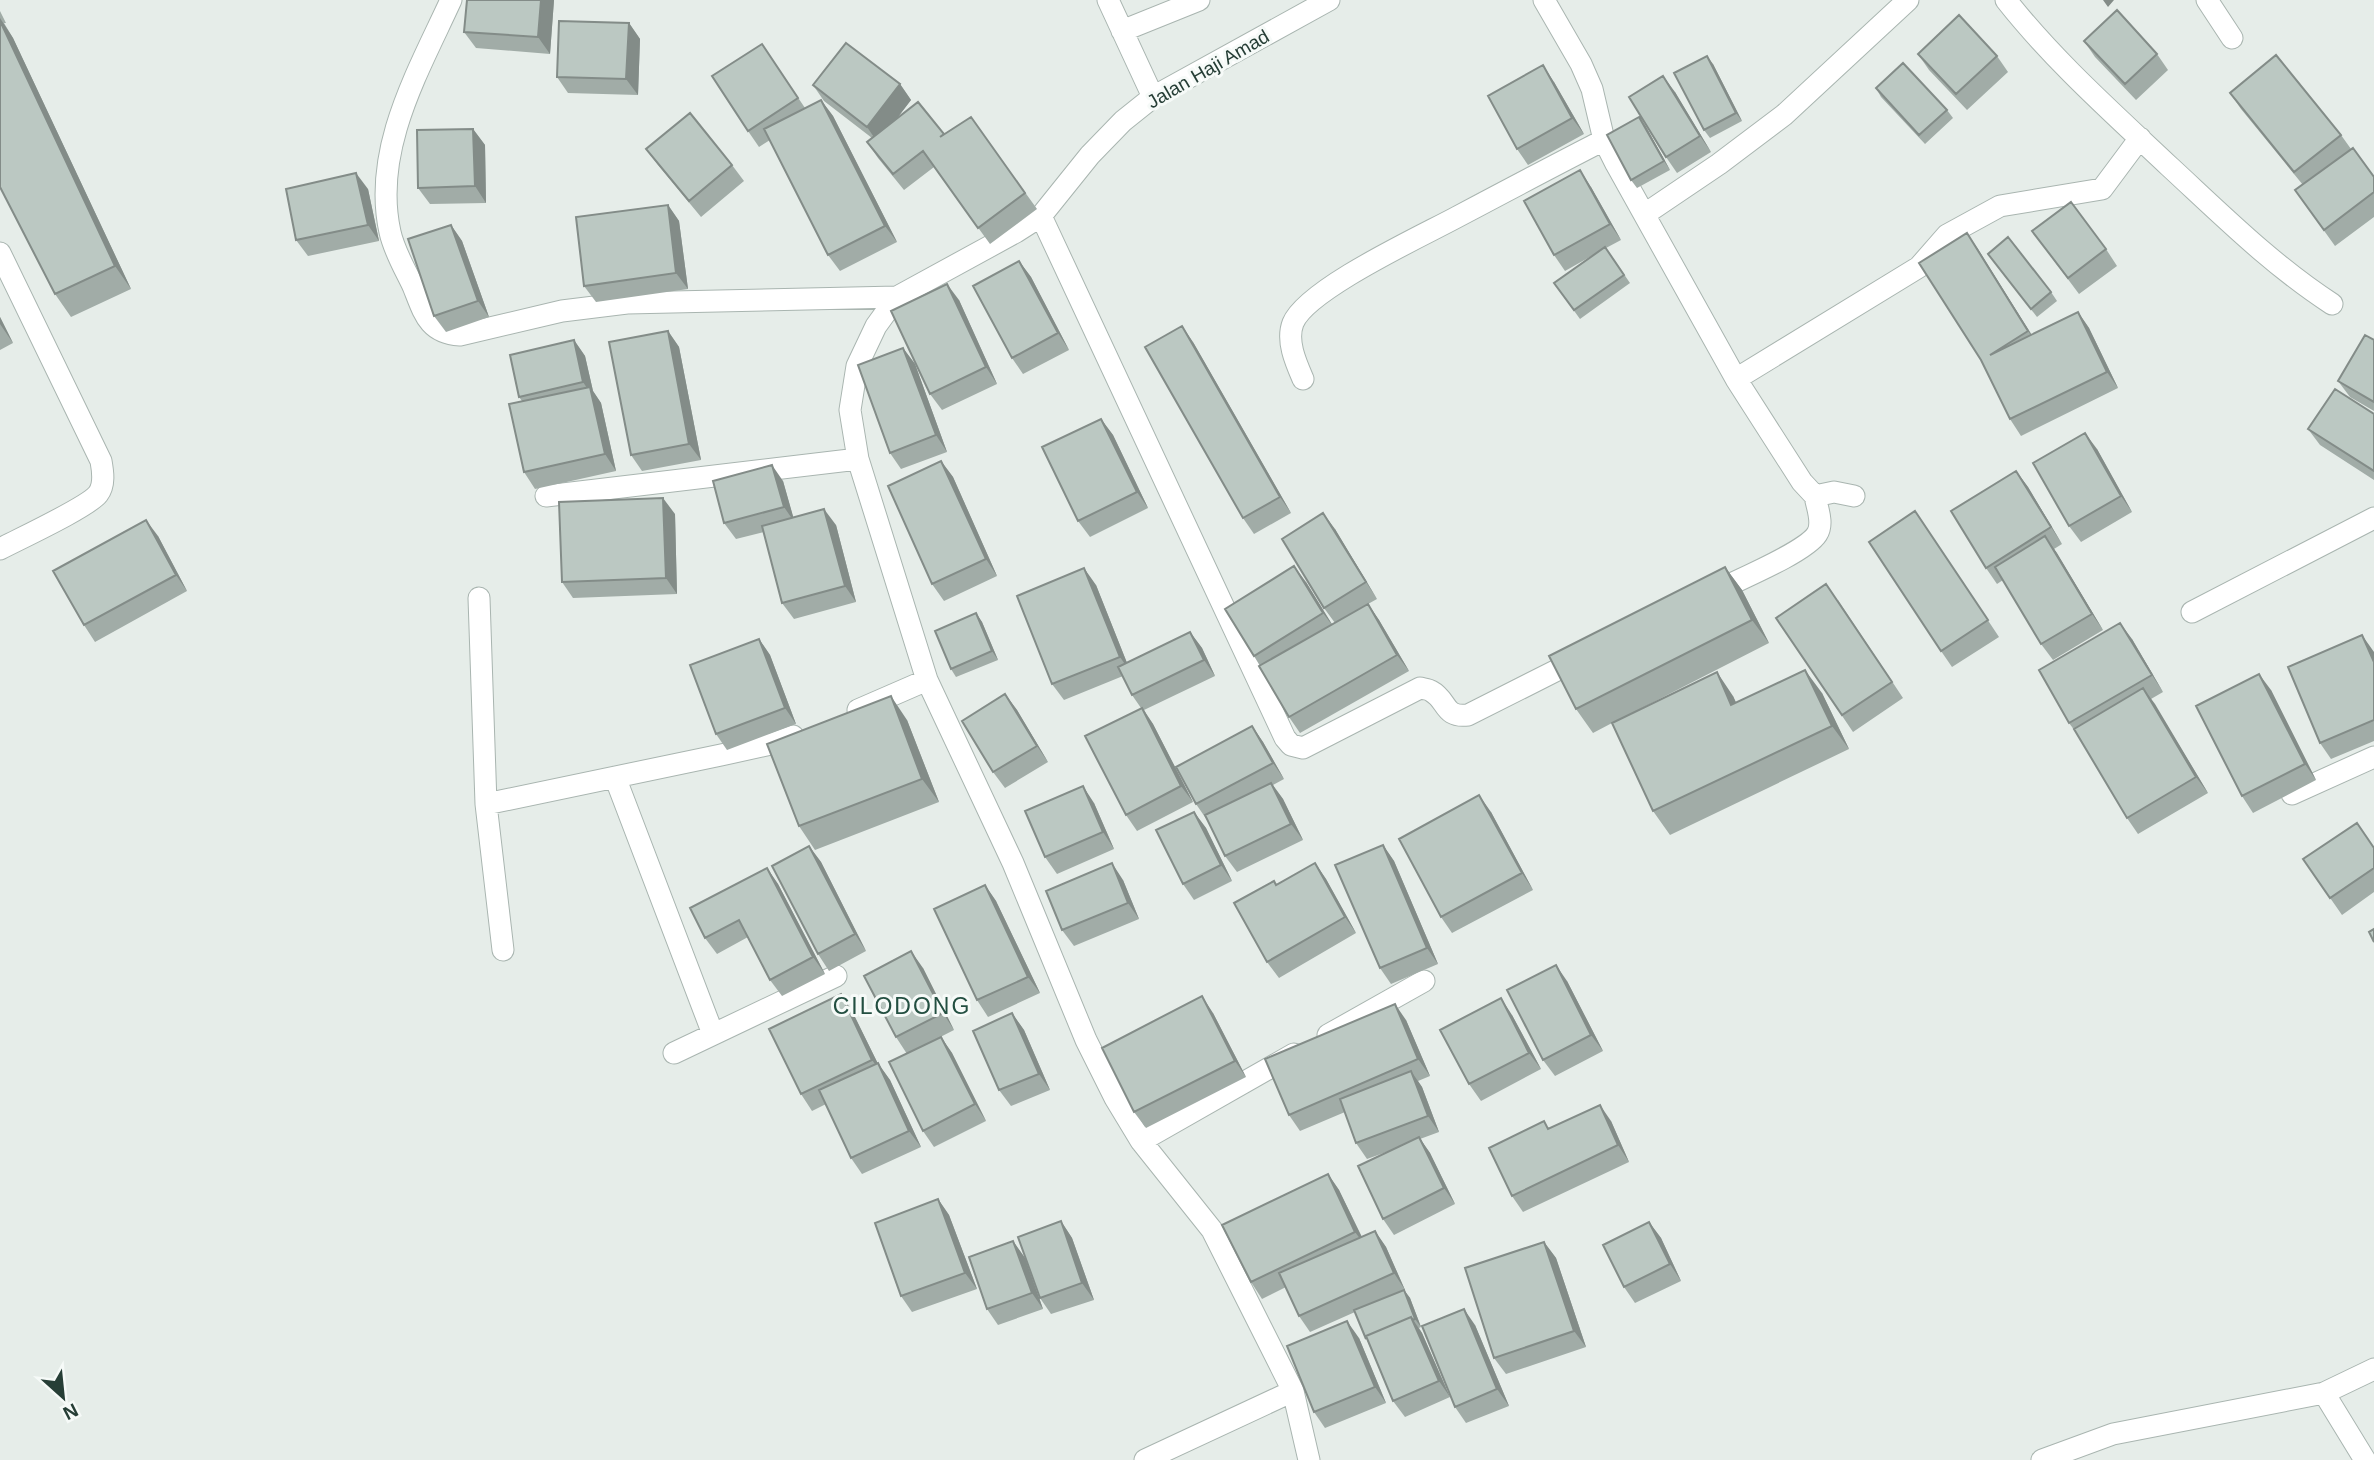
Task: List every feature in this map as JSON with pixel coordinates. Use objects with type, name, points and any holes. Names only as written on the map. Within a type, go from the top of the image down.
[{"type":"street","points":[[451,0],[397,123],[388,160],[386,197],[391,234],[424,313],[434,327],[447,334],[460,335],[562,311],[627,303],[897,297]]},
{"type":"street","points":[[1108,0],[1153,97]]},
{"type":"street","points":[[1122,31],[1199,0]]},
{"type":"street","name":"Jalan Haji Amad","points":[[897,297],[1041,216],[1090,155],[1153,97],[1329,0]]},
{"type":"street","points":[[1544,0],[1581,64],[1592,89],[1604,140],[1736,379],[1802,482],[1815,496],[1821,524],[1816,535],[1802,547],[1687,605]]},
{"type":"street","points":[[1645,214],[1719,164],[1784,115],[1908,0]]},
{"type":"street","points":[[2006,0],[2024,23],[2140,138],[2262,252],[2332,304]]},
{"type":"street","points":[[2207,0],[2232,38]]},
{"type":"street","points":[[1736,379],[1919,267],[1947,235],[1992,209],[2102,189],[2140,138]]},
{"type":"street","points":[[1303,379],[1295,359],[1290,332],[1294,320],[1307,305],[1368,263],[1604,140]]},
{"type":"street","points":[[1041,216],[1291,745],[1303,748],[1426,689],[1457,716],[1468,715],[1602,648]]},
{"type":"street","points":[[0,253],[101,461],[104,478],[99,494],[82,506],[0,549]]},
{"type":"street","points":[[897,297],[876,326],[857,366],[850,410],[858,459],[927,680],[1013,863],[1086,1040],[1115,1098],[1141,1140],[1212,1230],[1293,1391],[1309,1460]]},
{"type":"street","points":[[546,496],[858,459]]},
{"type":"street","points":[[1815,496],[1834,492],[1854,496]]},
{"type":"street","points":[[2192,612],[2374,518]]},
{"type":"street","points":[[479,598],[486,804],[503,950]]},
{"type":"street","points":[[840,718],[927,680]]},
{"type":"street","points":[[486,804],[771,744],[815,729]]},
{"type":"street","points":[[2292,794],[2374,757]]},
{"type":"street","points":[[615,777],[713,1034]]},
{"type":"street","points":[[674,1053],[836,976]]},
{"type":"street","points":[[1141,1140],[1424,981]]},
{"type":"street","points":[[2042,1460],[2113,1434],[2324,1393],[2374,1369]]},
{"type":"street","points":[[1145,1460],[1293,1391]]},
{"type":"street","points":[[2324,1393],[2365,1460]]},
{"type":"building","points":[[467,0],[541,0],[538,37],[464,32]]},
{"type":"building","points":[[2117,10],[2157,54],[2125,84],[2084,41]]},
{"type":"building","points":[[1959,15],[1997,56],[1956,94],[1918,54]]},
{"type":"building","points":[[0,21],[115,266],[55,294],[0,187]]},
{"type":"building","points":[[559,21],[629,23],[626,79],[557,77]]},
{"type":"building","points":[[846,43],[900,84],[867,127],[813,85]]},
{"type":"building","points":[[762,44],[798,98],[748,131],[712,76]]},
{"type":"building","points":[[2276,55],[2341,135],[2294,172],[2230,93]]},
{"type":"building","points":[[1707,56],[1736,113],[1704,130],[1674,73]]},
{"type":"building","points":[[1903,63],[1947,110],[1919,135],[1876,88]]},
{"type":"building","points":[[1543,65],[1572,118],[1517,149],[1488,96]]},
{"type":"building","points":[[1663,76],[1700,136],[1666,157],[1629,97]]},
{"type":"building","points":[[821,100],[885,226],[828,255],[764,129]]},
{"type":"building","points":[[918,102],[944,134],[940,137],[971,117],[1025,193],[978,228],[923,151],[893,174],[867,142]]},
{"type":"building","points":[[690,113],[732,165],[689,201],[646,149]]},
{"type":"building","points":[[1639,117],[1664,161],[1631,180],[1607,135]]},
{"type":"building","points":[[473,129],[475,186],[418,188],[417,130]]},
{"type":"building","points":[[2353,148],[2374,177],[2374,192],[2324,230],[2295,190]]},
{"type":"building","points":[[1580,170],[1610,224],[1554,255],[1524,201]]},
{"type":"building","points":[[356,173],[368,225],[296,240],[286,189]]},
{"type":"building","points":[[2071,202],[2106,249],[2068,278],[2032,231]]},
{"type":"building","points":[[668,205],[676,273],[584,286],[576,217]]},
{"type":"building","points":[[451,225],[478,301],[434,316],[408,239]]},
{"type":"building","points":[[1967,233],[2028,331],[1990,355],[2078,312],[2107,372],[2010,419],[1981,360],[1919,263]]},
{"type":"building","points":[[2008,237],[2051,292],[2031,309],[1988,254]]},
{"type":"building","points":[[1605,247],[1624,275],[1574,310],[1554,283]]},
{"type":"building","points":[[1019,261],[1058,333],[1012,358],[973,286]]},
{"type":"building","points":[[947,284],[986,367],[930,394],[891,311]]},
{"type":"building","points":[[1182,326],[1280,497],[1243,518],[1145,347]]},
{"type":"building","points":[[668,331],[689,444],[631,455],[609,342]]},
{"type":"building","points":[[2365,335],[2374,340],[2374,402],[2338,381]]},
{"type":"building","points":[[574,340],[583,382],[519,397],[510,355]]},
{"type":"building","points":[[903,348],[936,435],[890,453],[858,365]]},
{"type":"building","points":[[590,387],[605,454],[524,472],[509,404]]},
{"type":"building","points":[[2335,389],[2374,414],[2374,471],[2308,429]]},
{"type":"building","points":[[1101,419],[1137,492],[1078,521],[1042,447]]},
{"type":"building","points":[[2085,433],[2121,496],[2069,526],[2033,463]]},
{"type":"building","points":[[941,461],[986,559],[932,584],[888,486]]},
{"type":"building","points":[[772,465],[784,507],[724,523],[713,481]]},
{"type":"building","points":[[2016,471],[2051,527],[1986,568],[1951,511]]},
{"type":"building","points":[[663,498],[666,578],[562,582],[559,502]]},
{"type":"building","points":[[824,509],[845,586],[782,603],[762,526]]},
{"type":"building","points":[[1915,511],[1988,620],[1941,651],[1869,542]]},
{"type":"building","points":[[1323,513],[1366,582],[1324,608],[1282,539]]},
{"type":"building","points":[[146,520],[176,575],[84,625],[53,571]]},
{"type":"building","points":[[2045,536],[2092,614],[2041,644],[1995,567]]},
{"type":"building","points":[[1294,566],[1323,613],[1254,656],[1225,609]]},
{"type":"building","points":[[1725,567],[1752,620],[1576,709],[1549,656]]},
{"type":"building","points":[[1084,568],[1120,657],[1052,684],[1017,596]]},
{"type":"building","points":[[1826,584],[1892,682],[1842,715],[1776,618]]},
{"type":"building","points":[[1368,604],[1397,655],[1289,717],[1259,666]]},
{"type":"building","points":[[976,613],[992,651],[951,669],[935,631]]},
{"type":"building","points":[[2120,623],[2152,675],[2069,723],[2039,670]]},
{"type":"building","points":[[1190,632],[1204,660],[1132,695],[1118,667]]},
{"type":"building","points":[[2362,635],[2374,662],[2374,720],[2320,743],[2288,667]]},
{"type":"building","points":[[759,639],[785,708],[716,734],[690,665]]},
{"type":"building","points":[[1805,670],[1832,726],[1653,811],[1612,723],[1717,672],[1731,705]]},
{"type":"building","points":[[2259,674],[2305,764],[2242,796],[2196,706]]},
{"type":"building","points":[[2143,688],[2196,777],[2127,818],[2074,729]]},
{"type":"building","points":[[1005,694],[1037,746],[993,772],[962,721]]},
{"type":"building","points":[[891,696],[922,779],[799,826],[767,744]]},
{"type":"building","points":[[1142,708],[1181,786],[1126,815],[1085,736]]},
{"type":"building","points":[[1252,726],[1273,763],[1196,804],[1176,767]]},
{"type":"building","points":[[1271,783],[1291,824],[1225,856],[1205,815]]},
{"type":"building","points":[[1083,786],[1103,832],[1045,857],[1025,811]]},
{"type":"building","points":[[1479,795],[1522,873],[1441,917],[1399,839]]},
{"type":"building","points":[[1194,812],[1221,865],[1183,884],[1156,830]]},
{"type":"building","points":[[2357,823],[2374,848],[2374,868],[2330,898],[2303,859]]},
{"type":"building","points":[[1383,845],[1427,948],[1380,968],[1335,865]]},
{"type":"building","points":[[809,846],[855,934],[818,954],[772,866]]},
{"type":"building","points":[[1112,863],[1128,903],[1062,930],[1046,891]]},
{"type":"building","points":[[1315,863],[1345,917],[1267,962],[1234,903],[1274,881],[1276,885]]},
{"type":"building","points":[[767,868],[813,957],[770,980],[739,920],[705,938],[690,908]]},
{"type":"building","points":[[985,885],[1028,977],[977,1000],[934,909]]},
{"type":"building","points":[[2374,929],[2374,942],[2369,932]]},
{"type":"building","points":[[911,951],[943,1013],[896,1037],[864,976]]},
{"type":"building","points":[[1556,965],[1591,1035],[1543,1060],[1507,990]]},
{"type":"building","points":[[841,994],[872,1060],[801,1094],[769,1029]]},
{"type":"building","points":[[1202,996],[1235,1061],[1134,1112],[1102,1048]]},
{"type":"building","points":[[1501,998],[1529,1053],[1469,1084],[1440,1030]]},
{"type":"building","points":[[1395,1004],[1418,1059],[1289,1115],[1265,1059]]},
{"type":"building","points":[[1012,1013],[1039,1074],[999,1090],[973,1031]]},
{"type":"building","points":[[941,1037],[975,1104],[923,1131],[889,1062]]},
{"type":"building","points":[[878,1063],[909,1131],[851,1158],[819,1090]]},
{"type":"building","points":[[1411,1071],[1428,1116],[1356,1143],[1340,1099]]},
{"type":"building","points":[[1600,1105],[1618,1145],[1512,1196],[1489,1148],[1544,1121],[1548,1129]]},
{"type":"building","points":[[1419,1137],[1444,1188],[1383,1219],[1358,1166]]},
{"type":"building","points":[[1328,1174],[1355,1232],[1251,1282],[1222,1225]]},
{"type":"building","points":[[938,1199],[965,1273],[901,1296],[875,1223]]},
{"type":"building","points":[[1061,1221],[1082,1283],[1040,1298],[1018,1237]]},
{"type":"building","points":[[1649,1222],[1670,1264],[1624,1287],[1603,1245]]},
{"type":"building","points":[[1375,1231],[1394,1273],[1299,1316],[1279,1273]]},
{"type":"building","points":[[1013,1241],[1032,1293],[987,1309],[969,1257]]},
{"type":"building","points":[[1544,1242],[1574,1331],[1494,1358],[1465,1268]]},
{"type":"building","points":[[1404,1290],[1415,1319],[1411,1317],[1366,1336],[1366,1339],[1354,1310]]},
{"type":"building","points":[[1464,1309],[1497,1389],[1455,1407],[1422,1326]]},
{"type":"building","points":[[1411,1317],[1439,1381],[1393,1401],[1366,1336]]},
{"type":"building","points":[[1347,1321],[1375,1387],[1314,1412],[1287,1346]]},
{"type":"district","name":"CILODONG","points":[[902,1006]]}]
